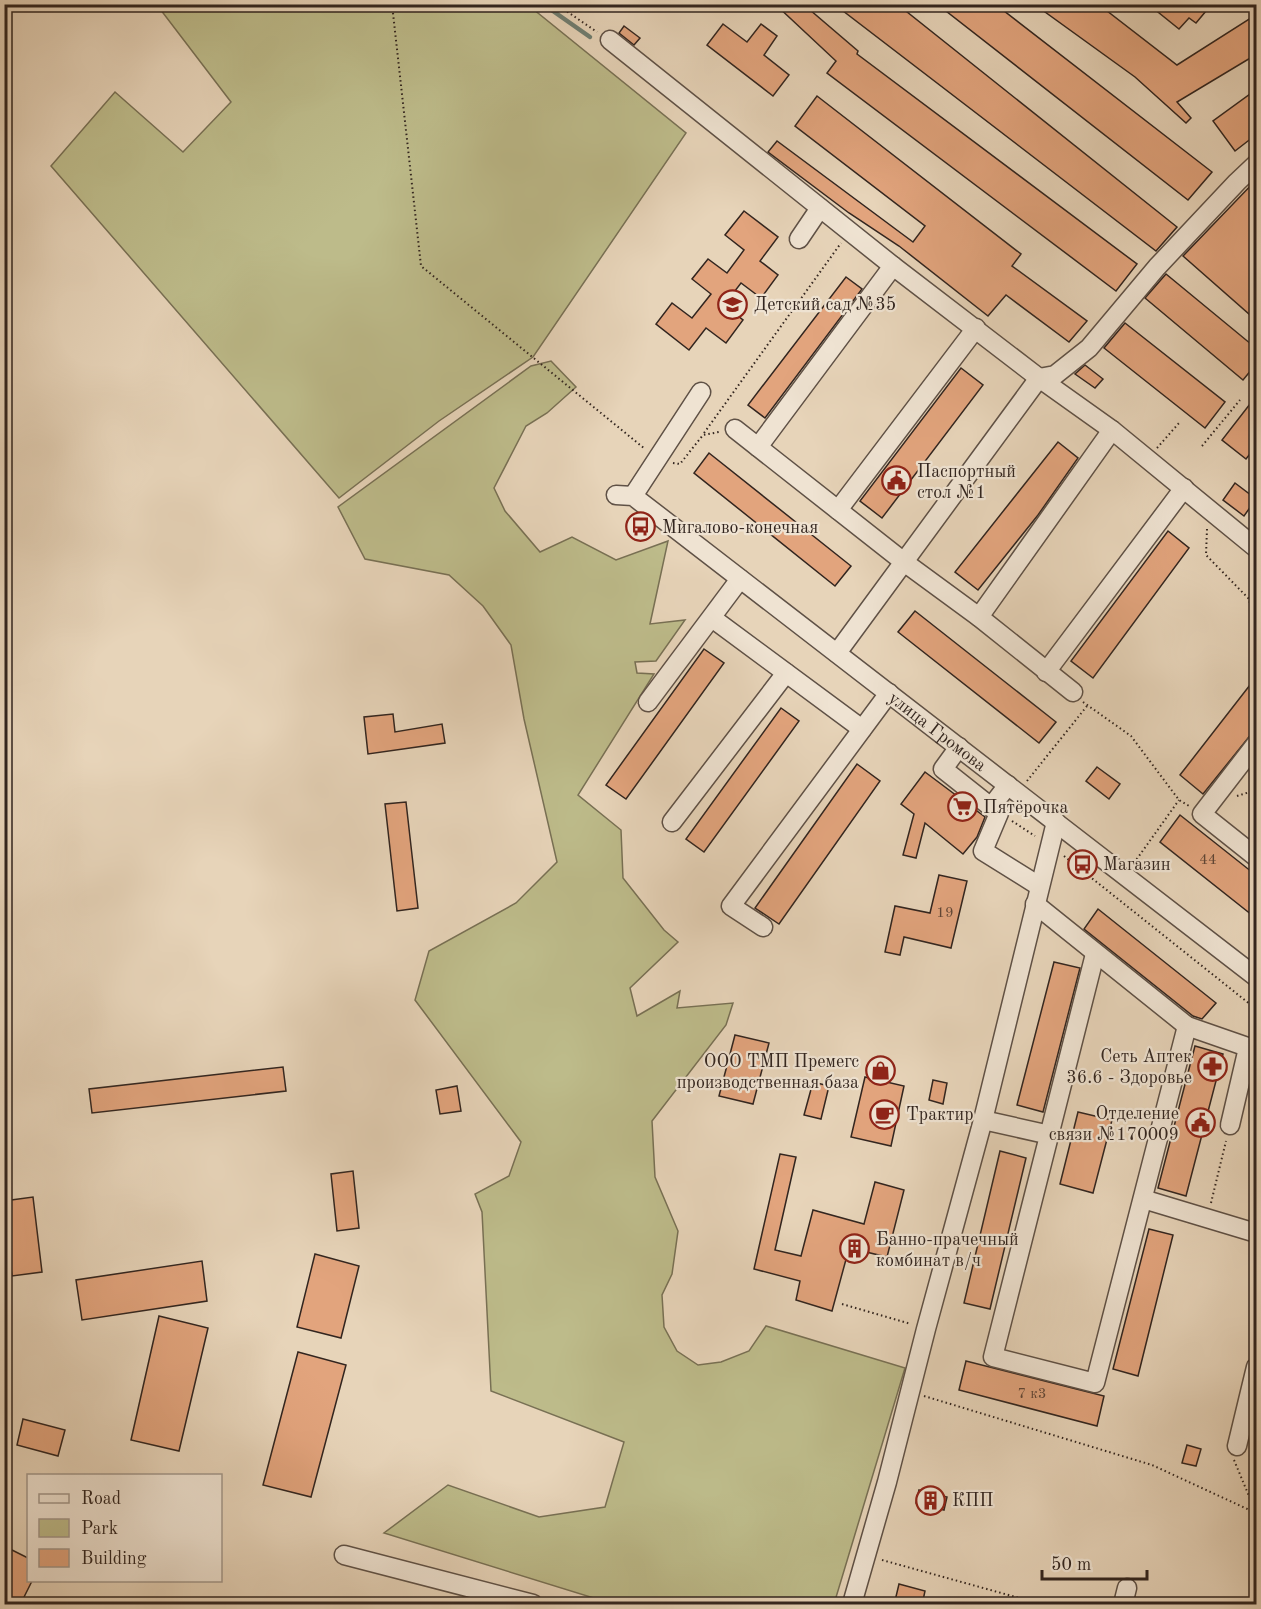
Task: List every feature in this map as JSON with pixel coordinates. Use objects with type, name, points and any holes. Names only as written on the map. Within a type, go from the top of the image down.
[{"type":"street","points":[[610,40],[893,266],[1039,378],[1112,430],[1256,548]]},
{"type":"street","points":[[837,654],[1039,378],[1055,375],[1089,348],[1157,267],[1237,182],[1257,164]]},
{"type":"street","points":[[799,239],[820,208]]},
{"type":"street","points":[[759,447],[893,266]]},
{"type":"street","points":[[838,510],[976,328]]},
{"type":"street","points":[[657,459],[701,392]]},
{"type":"street","points":[[735,429],[1073,692]]},
{"type":"street","points":[[979,617],[1112,430]]},
{"type":"street","name":"улица Громова","points":[[657,459],[625,496],[740,579],[1257,977]]},
{"type":"street","points":[[1046,672],[1184,488]]},
{"type":"street","points":[[648,702],[740,579]]},
{"type":"street","points":[[712,618],[862,729]]},
{"type":"street","points":[[672,822],[786,673]]},
{"type":"street","points":[[764,927],[731,906],[889,693]]},
{"type":"street","points":[[1257,744],[1202,814],[1257,857]]},
{"type":"street","points":[[958,747],[943,768],[995,810]]},
{"type":"street","points":[[1013,789],[995,810],[983,851],[1039,886]]},
{"type":"street","points":[[852,1605],[983,1120],[1056,822]]},
{"type":"street","points":[[1035,904],[1187,1026],[1252,1049],[1230,1125]]},
{"type":"street","points":[[1095,954],[993,1357],[1095,1383],[1187,1026]]},
{"type":"street","points":[[983,1120],[1050,1135]]},
{"type":"street","points":[[1143,1199],[1257,1233]]},
{"type":"street","points":[[1237,1446],[1257,1367]]},
{"type":"street","points":[[344,1555],[533,1605]]},
{"type":"path","points":[[392,4],[421,266],[657,459],[680,464],[849,231]]},
{"type":"path","points":[[556,4],[610,40]]},
{"type":"path","points":[[1202,446],[1240,400]]},
{"type":"path","points":[[1148,459],[1179,423]]},
{"type":"path","points":[[703,435],[735,429]]},
{"type":"path","points":[[1208,508],[1206,555],[1249,598],[1257,635]]},
{"type":"path","points":[[1073,692],[1087,706],[1131,736],[1179,800],[1202,814]]},
{"type":"path","points":[[1013,789],[1087,706]]},
{"type":"path","points":[[1125,876],[1179,800]]},
{"type":"path","points":[[995,810],[1050,845],[1257,1009]]},
{"type":"path","points":[[1208,1217],[1230,1125]]},
{"type":"path","points":[[842,1304],[926,1329]]},
{"type":"path","points":[[910,1391],[1152,1465],[1256,1514]]},
{"type":"path","points":[[1237,1446],[1234,1462],[1256,1514]]},
{"type":"path","points":[[865,1556],[1041,1605]]},
{"type":"green space","points":[[157,5],[528,5],[686,133],[533,357],[439,421],[339,498],[51,166],[115,92],[183,152],[231,102]]},
{"type":"green space","points":[[551,361],[576,387],[547,413],[526,426],[494,488],[505,511],[540,552],[572,537],[616,560],[668,541],[650,624],[685,620],[656,661],[635,662],[637,673],[654,674],[578,795],[621,830],[623,878],[664,930],[678,942],[630,988],[637,1016],[680,991],[677,1008],[733,1003],[726,1025],[652,1121],[655,1177],[678,1231],[672,1274],[662,1295],[664,1327],[677,1351],[698,1365],[721,1362],[749,1351],[766,1326],[905,1368],[834,1604],[613,1604],[384,1533],[448,1485],[539,1517],[605,1507],[624,1442],[491,1391],[482,1212],[475,1194],[509,1176],[521,1142],[415,1000],[429,951],[516,903],[557,862],[524,719],[511,645],[483,606],[449,575],[365,559],[338,507],[531,366]]},
{"type":"building","points":[[775,4],[803,4],[858,51],[857,54],[1137,264],[1116,291],[827,73],[836,61]]},
{"type":"building","points":[[834,4],[897,4],[1177,227],[1156,251]]},
{"type":"building","points":[[937,4],[995,4],[1212,172],[1188,200]]},
{"type":"building","points":[[1034,4],[1098,4],[1177,65],[1257,14],[1257,54],[1177,102],[1191,118],[1186,123],[1135,77]]},
{"type":"building","points":[[1148,4],[1198,4],[1206,11],[1196,23],[1189,18],[1179,29]]},
{"type":"building","points":[[723,24],[747,42],[761,24],[777,36],[764,55],[789,75],[773,96],[707,45]]},
{"type":"building","points":[[624,26],[640,38],[634,45],[619,33]]},
{"type":"building","points":[[1257,89],[1257,134],[1235,151],[1213,121]]},
{"type":"building","points":[[817,96],[1021,254],[1012,266],[1087,321],[1069,342],[1006,295],[988,316],[899,246],[849,213],[768,152],[777,141],[913,242],[925,226],[795,126]]},
{"type":"building","points":[[1257,179],[1257,321],[1183,256]]},
{"type":"building","points":[[744,211],[778,237],[760,261],[778,275],[761,298],[741,283],[724,305],[743,320],[726,343],[706,328],[689,350],[656,324],[672,303],[692,318],[711,294],[692,279],[708,259],[727,273],[744,250],[725,235]]},
{"type":"building","points":[[1166,274],[1257,349],[1257,363],[1243,380],[1145,298]]},
{"type":"building","points":[[846,277],[862,289],[765,418],[748,405]]},
{"type":"building","points":[[1125,323],[1225,402],[1205,428],[1104,348]]},
{"type":"building","points":[[1085,365],[1103,379],[1095,388],[1075,374]]},
{"type":"building","points":[[961,368],[983,385],[882,518],[860,501]]},
{"type":"building","points":[[1257,395],[1257,445],[1246,459],[1222,440]]},
{"type":"building","points":[[1058,442],[1078,458],[1038,515],[978,590],[955,572]]},
{"type":"building","points":[[709,453],[851,566],[835,586],[694,473]]},
{"type":"building","points":[[1235,483],[1256,499],[1244,516],[1223,500]]},
{"type":"building","points":[[1168,531],[1189,548],[1093,678],[1071,661]]},
{"type":"building","points":[[915,611],[1056,722],[1039,743],[898,632]]},
{"type":"building","points":[[704,649],[724,663],[626,799],[606,785]]},
{"type":"building","points":[[1257,676],[1257,727],[1203,794],[1180,775]]},
{"type":"building","points":[[781,708],[799,721],[704,852],[686,839]]},
{"type":"building","points":[[393,714],[395,732],[442,724],[445,743],[368,754],[364,717]]},
{"type":"building","points":[[857,764],[880,781],[779,924],[755,908]]},
{"type":"building","points":[[1097,767],[1120,784],[1109,799],[1086,781]]},
{"type":"building","points":[[925,772],[985,817],[977,837],[963,854],[925,823],[916,858],[903,855],[914,814],[901,804]]},
{"type":"building","points":[[406,802],[418,908],[397,911],[385,804]]},
{"type":"building","points":[[1180,815],[1257,876],[1257,919],[1160,842]]},
{"type":"building","points":[[939,875],[967,881],[951,948],[904,937],[900,955],[885,952],[895,906],[930,913]]},
{"type":"building","points":[[1098,909],[1216,1003],[1202,1019],[1193,1016],[1084,929]]},
{"type":"building","points":[[1054,962],[1080,968],[1043,1112],[1017,1105]]},
{"type":"building","points":[[735,1035],[769,1043],[753,1104],[719,1096]]},
{"type":"building","points":[[1195,1046],[1223,1054],[1186,1196],[1158,1188]]},
{"type":"building","points":[[283,1067],[286,1091],[92,1113],[89,1089]]},
{"type":"building","points":[[865,1077],[904,1086],[891,1146],[851,1137]]},
{"type":"building","points":[[933,1080],[947,1083],[943,1104],[929,1100]]},
{"type":"building","points":[[813,1082],[829,1086],[821,1119],[804,1115]]},
{"type":"building","points":[[457,1086],[461,1111],[440,1114],[436,1090]]},
{"type":"building","points":[[1078,1112],[1112,1120],[1093,1193],[1060,1184]]},
{"type":"building","points":[[1000,1151],[1026,1158],[990,1309],[964,1303]]},
{"type":"building","name":"Банно-прачечный комбинат в/ч","points":[[780,1154],[796,1157],[775,1250],[801,1256],[813,1210],[864,1224],[875,1182],[904,1190],[887,1257],[866,1252],[865,1256],[848,1252],[832,1311],[796,1300],[800,1281],[754,1269]]},
{"type":"building","points":[[353,1171],[359,1228],[337,1231],[331,1174]]},
{"type":"building","points":[[33,1197],[42,1272],[12,1276],[4,1201]]},
{"type":"building","points":[[1149,1229],[1173,1235],[1138,1376],[1113,1369]]},
{"type":"building","points":[[315,1254],[359,1266],[341,1338],[297,1327]]},
{"type":"building","points":[[202,1261],[207,1301],[82,1320],[76,1280]]},
{"type":"building","points":[[159,1316],[208,1328],[179,1451],[131,1440]]},
{"type":"building","points":[[298,1352],[346,1365],[311,1497],[263,1485]]},
{"type":"building","points":[[966,1361],[1104,1396],[1097,1426],[959,1390]]},
{"type":"building","points":[[23,1419],[65,1430],[58,1456],[17,1445]]},
{"type":"building","points":[[1187,1445],[1201,1449],[1196,1466],[1182,1463]]},
{"type":"building","name":"КПП","points":[[919,1490],[947,1497],[944,1510],[916,1503]]},
{"type":"building","points":[[4,1546],[27,1558],[27,1582],[32,1582],[20,1605],[4,1605]]},
{"type":"building","points":[[899,1584],[925,1591],[922,1605],[894,1605]]},
{"type":"waterway","points":[[543,4],[590,37]]},
{"type":"place","name":"Детский сад №35","points":[[733,304]]},
{"type":"place","name":"Паспортный стол №1","points":[[896,481]]},
{"type":"place","name":"Мигалово-конечная","points":[[641,527]]},
{"type":"place","name":"Пятёрочка","points":[[962,807]]},
{"type":"place","name":"Магазин","points":[[1082,864]]},
{"type":"place","name":"Сеть Аптек 36.6 - Здоровье","points":[[1213,1066]]},
{"type":"place","name":"ООО ТМП Премегс производственная база","points":[[880,1071]]},
{"type":"place","name":"Трактир","points":[[885,1114]]},
{"type":"place","name":"Отделение связи №170009","points":[[1200,1123]]},
{"type":"place","name":"Банно-прачечный комбинат в/ч","points":[[855,1249]]},
{"type":"place","name":"КПП","points":[[931,1500]]}]
